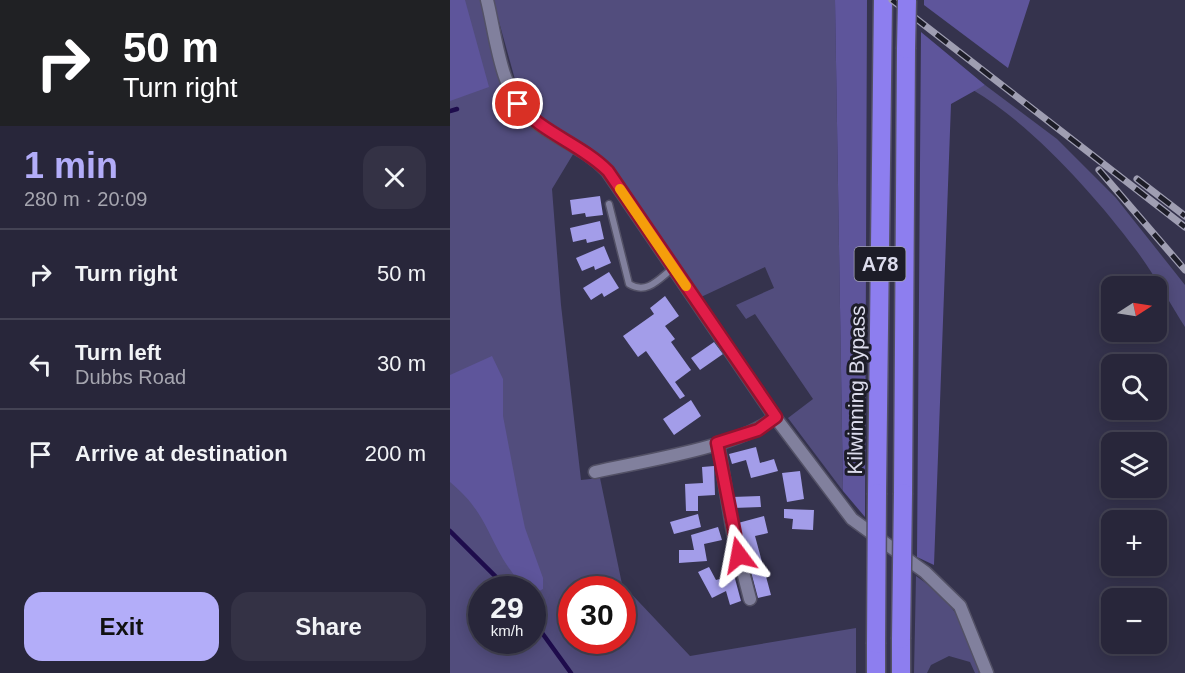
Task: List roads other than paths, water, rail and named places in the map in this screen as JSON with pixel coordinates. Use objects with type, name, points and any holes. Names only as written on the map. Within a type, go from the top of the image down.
[{"type":"highway","name":"Kilwinning Bypass","points":[[876,673],[883,0]]},
{"type":"highway","name":"A78","points":[[901,673],[907,0]]},
{"type":"street","points":[[487,0],[505,73],[518,104],[528,117],[588,153],[608,171],[776,417],[852,519],[924,572],[960,606],[987,673]]},
{"type":"street","points":[[595,472],[717,443],[758,430],[776,417]]},
{"type":"street","points":[[717,443],[734,533],[750,599]]},
{"type":"lane","points":[[609,204],[629,284],[637,289],[648,288],[673,268]]},
{"type":"waterway","points":[[450,111],[457,109]]},
{"type":"waterway","points":[[450,531],[495,576]]},
{"type":"waterway","points":[[546,638],[571,673]]},
{"type":"railway","points":[[892,0],[1185,227]]},
{"type":"railway","points":[[1099,170],[1185,270]]},
{"type":"railway","points":[[1137,179],[1185,216]]}]
